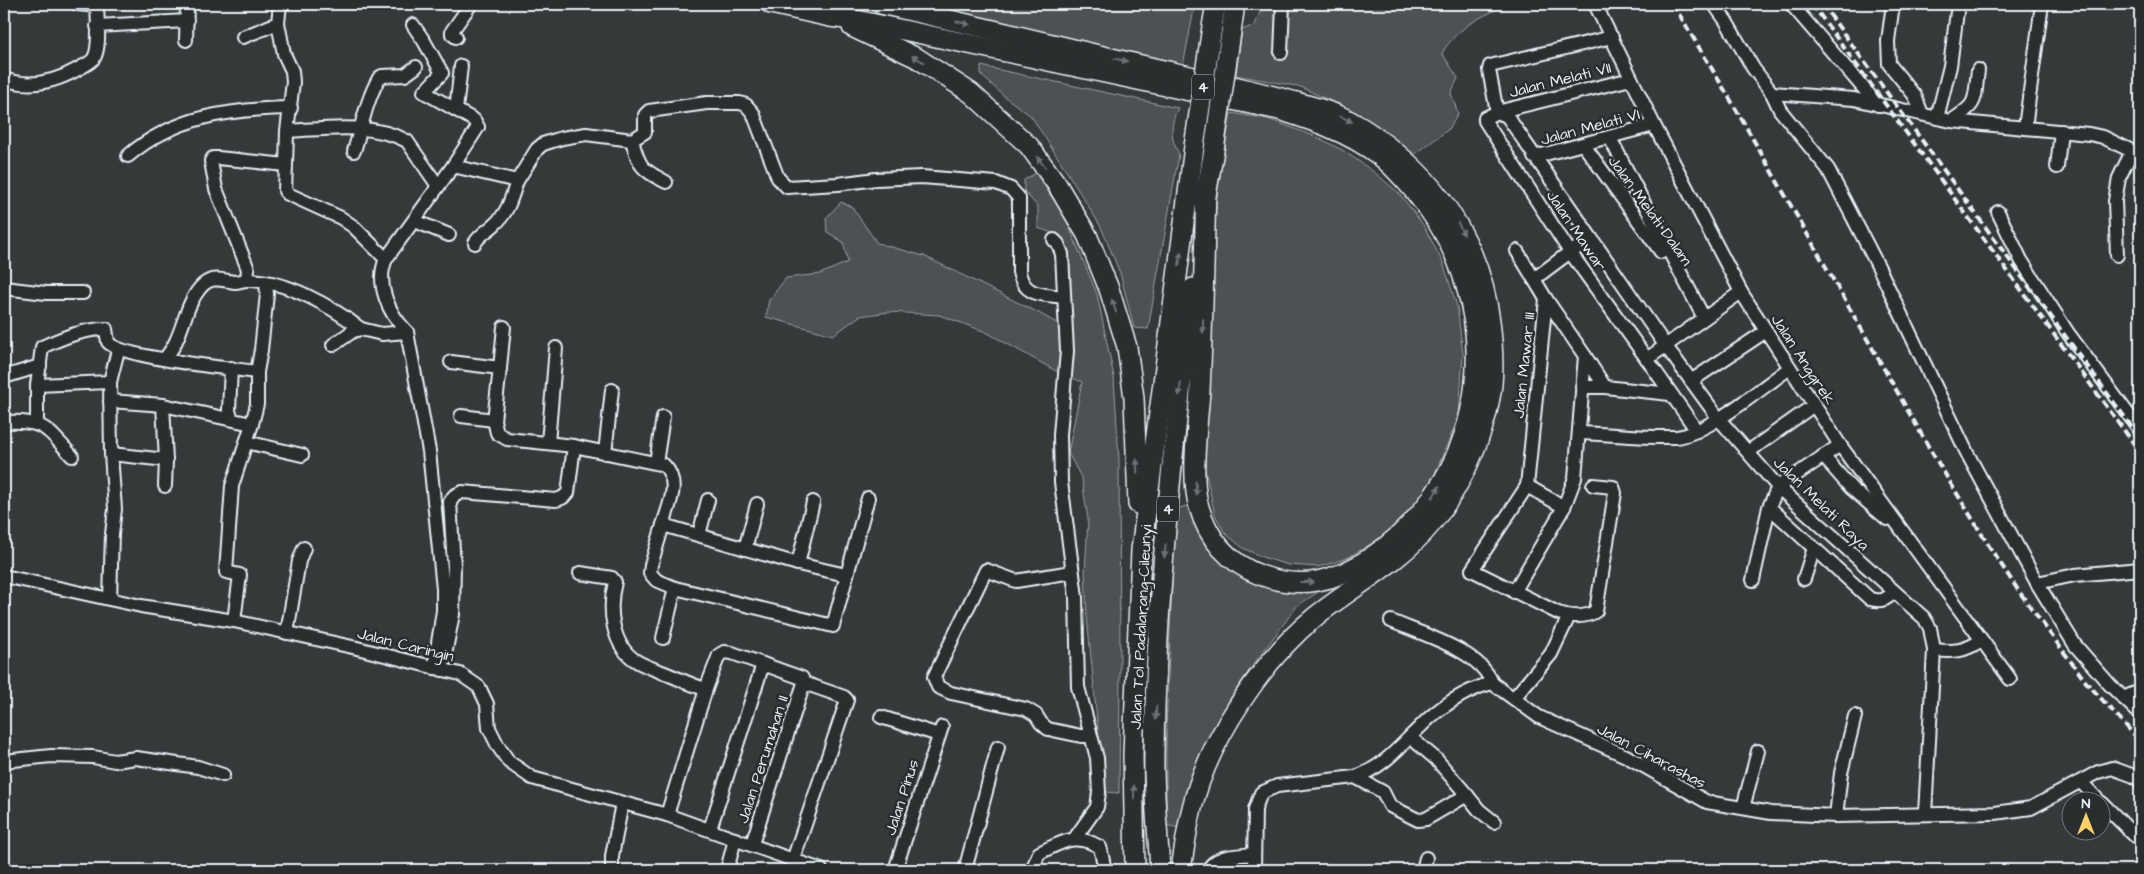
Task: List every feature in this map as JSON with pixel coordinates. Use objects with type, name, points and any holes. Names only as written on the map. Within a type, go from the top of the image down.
[{"type":"highway","points":[[771,4],[830,17],[871,23],[1279,110],[1326,125],[1347,135],[1381,157],[1403,178],[1430,208],[1447,235],[1464,278],[1472,306],[1477,357],[1477,383],[1473,406],[1452,464],[1427,506],[1406,530],[1383,550],[1348,572],[1322,582],[1278,580],[1241,566],[1226,555],[1208,533],[1198,506],[1196,468],[1206,190]]},
{"type":"highway","points":[[881,4],[1264,93],[1340,116],[1369,132],[1422,174],[1461,228],[1479,274],[1489,311],[1492,337],[1492,377],[1487,416],[1466,467],[1445,505],[1421,536],[1391,561],[1315,617],[1291,639],[1252,684],[1215,745],[1196,795],[1181,870]]},
{"type":"highway","name":"Jalan Tol Padalarang–Cileunyi","points":[[1135,870],[1134,754],[1141,550],[1194,147],[1216,4]]},
{"type":"highway","name":"Jalan Tol Padalarang–Cileunyi","points":[[1160,870],[1154,754],[1160,602],[1176,423],[1206,190],[1214,150],[1236,4]]},
{"type":"highway","points":[[830,17],[916,58],[971,93],[1029,146],[1042,162],[1083,228],[1109,289],[1127,347],[1134,398],[1141,550]]},
{"type":"street","points":[[4,79],[16,83],[29,84],[52,80],[74,71],[94,58],[98,41],[97,5],[77,4]]},
{"type":"street","points":[[186,4],[186,40]]},
{"type":"street","points":[[280,4],[278,23],[284,54],[292,71],[293,91],[287,131],[285,191],[288,194],[333,212],[354,227],[386,259]]},
{"type":"street","points":[[455,32],[471,4]]},
{"type":"street","points":[[1281,53],[1283,4]]},
{"type":"street","name":"Jalan Anggrek","points":[[1595,4],[1654,125],[1741,292],[1840,445],[1902,533]]},
{"type":"street","points":[[1714,4],[1753,68],[1772,93],[1780,110],[1828,169],[1879,268],[1967,453],[2037,583],[2075,645],[2140,714]]},
{"type":"street","points":[[1791,4],[1878,105]]},
{"type":"street","points":[[1893,4],[1888,41],[1889,64],[1914,96],[1922,114]]},
{"type":"street","points":[[1936,118],[1950,66],[1958,4]]},
{"type":"street","points":[[2025,127],[2041,4]]},
{"type":"street","points":[[97,26],[186,21]]},
{"type":"street","points":[[243,37],[278,23]]},
{"type":"street","points":[[413,25],[442,73],[424,92],[474,120],[478,127],[415,221],[386,259],[382,268],[381,278],[390,309],[406,332],[428,451],[443,589],[438,669]]},
{"type":"street","points":[[1497,112],[1489,70],[1490,66],[1612,37]]},
{"type":"street","points":[[456,110],[461,66]]},
{"type":"street","points":[[354,151],[362,128],[366,106],[379,78],[382,76],[405,75],[416,67]]},
{"type":"street","points":[[1950,121],[1967,111],[1974,102],[1978,70]]},
{"type":"street","name":"Jalan Melati VII","points":[[1485,118],[1497,112],[1631,79]]},
{"type":"street","points":[[1772,93],[1854,99],[1950,121],[2025,127],[2103,137],[2136,153],[2119,178],[2115,200],[2117,255]]},
{"type":"street","points":[[475,243],[505,213],[517,181],[537,149],[543,144],[562,138],[586,134],[632,140],[646,132],[645,115],[650,111],[707,102],[740,103],[746,105],[753,113],[778,178],[787,187],[838,184],[876,178],[922,177],[996,183],[1011,189],[1019,198],[1019,272],[1021,282],[1025,288],[1032,292],[1064,297]]},
{"type":"street","points":[[128,156],[144,142],[208,115],[247,108],[291,108]]},
{"type":"street","name":"Jalan Melati Raya","points":[[1497,112],[1506,116],[1664,345],[1719,419],[1778,487],[1924,618],[1930,628],[1934,650],[1925,814]]},
{"type":"street","name":"Jalan Mawar","points":[[1485,118],[1485,121],[1570,252],[1697,431]]},
{"type":"street","name":"Jalan Melati VI","points":[[1534,157],[1654,125]]},
{"type":"street","points":[[287,131],[362,128],[399,136],[406,141],[438,186]]},
{"type":"street","points":[[2057,168],[2060,131]]},
{"type":"street","points":[[1610,138],[1704,318]]},
{"type":"street","points":[[632,140],[638,162],[648,172],[666,182]]},
{"type":"street","name":"Jalan Melati Dalam","points":[[1583,144],[1691,295]]},
{"type":"street","points":[[247,280],[248,269],[216,189],[211,161],[213,158],[218,158],[286,165]]},
{"type":"street","points":[[453,166],[517,181]]},
{"type":"street","points":[[1615,187],[1629,177]]},
{"type":"street","points":[[1998,212],[2020,260],[2068,333],[2140,430]]},
{"type":"street","points":[[415,221],[449,235]]},
{"type":"street","points":[[1032,870],[1039,853],[1075,838],[1096,807],[1098,799],[1097,758],[1078,687],[1076,597],[1064,514],[1060,455],[1068,351],[1062,254],[1054,240]]},
{"type":"street","points":[[1534,279],[1570,252],[1592,241]]},
{"type":"street","points":[[1517,251],[1546,299]]},
{"type":"street","points":[[164,359],[174,345],[184,317],[196,293],[205,283],[217,278],[236,282],[247,280],[266,283],[292,290],[324,304],[361,329],[382,334],[406,332]]},
{"type":"street","points":[[234,622],[240,575],[226,572],[232,486],[257,404],[256,372],[267,302],[266,283]]},
{"type":"street","points":[[4,288],[46,293],[83,293]]},
{"type":"street","points":[[1647,359],[1664,345],[1741,292]]},
{"type":"street","name":"Jalan Mawar III","points":[[1546,299],[1605,387]]},
{"type":"street","name":"Jalan Mawar III","points":[[1546,299],[1527,486],[1472,570],[1558,613],[1569,616]]},
{"type":"street","points":[[504,327],[494,420],[497,433],[507,439],[574,446],[656,463],[664,465],[672,472],[674,482],[651,565],[650,573],[656,580],[675,588],[833,626],[868,498]]},
{"type":"street","points":[[36,423],[42,347],[91,330],[106,329],[108,342],[118,350],[164,359],[256,372]]},
{"type":"street","points":[[333,345],[361,329]]},
{"type":"street","points":[[1691,381],[1766,331]]},
{"type":"street","points":[[548,444],[556,348]]},
{"type":"street","points":[[110,599],[112,534],[115,509],[111,454],[110,382],[118,350]]},
{"type":"street","points":[[1514,592],[1564,507],[1575,478],[1585,356]]},
{"type":"street","points":[[451,362],[500,368]]},
{"type":"street","points":[[4,377],[40,366]]},
{"type":"street","points":[[230,418],[231,368]]},
{"type":"street","points":[[1580,432],[1677,437],[1697,431],[1719,419],[1790,368]]},
{"type":"street","points":[[38,385],[110,382]]},
{"type":"street","points":[[1582,387],[1605,387],[1670,394]]},
{"type":"street","points":[[605,453],[612,390]]},
{"type":"street","points":[[110,401],[163,405],[252,424]]},
{"type":"street","points":[[163,405],[166,460],[165,486]]},
{"type":"street","points":[[1748,452],[1814,405]]},
{"type":"street","points":[[461,416],[494,420]]},
{"type":"street","points":[[656,463],[663,417]]},
{"type":"street","points":[[4,422],[36,423],[47,428],[72,456]]},
{"type":"street","points":[[246,442],[302,455]]},
{"type":"street","points":[[1753,580],[1769,507],[1778,487],[1840,445]]},
{"type":"street","points":[[438,669],[453,614],[454,566],[450,502],[454,496],[462,492],[556,500],[562,498],[568,493],[574,446]]},
{"type":"street","points":[[111,454],[166,460]]},
{"type":"street","points":[[1823,456],[1851,488],[1902,533],[2010,679]]},
{"type":"street","points":[[1514,698],[1551,654],[1569,616],[1590,614],[1596,611],[1615,493],[1613,487],[1593,485]]},
{"type":"street","points":[[1527,486],[1564,507]]},
{"type":"street","points":[[699,535],[708,500]]},
{"type":"street","points":[[798,564],[813,502]]},
{"type":"street","points":[[745,548],[757,504]]},
{"type":"street","points":[[1769,507],[1870,600],[1879,602],[1887,599],[1894,592]]},
{"type":"street","points":[[435,510],[449,510]]},
{"type":"street","points":[[663,525],[798,564],[846,575]]},
{"type":"street","points":[[287,633],[299,561],[304,548]]},
{"type":"street","points":[[1804,579],[1814,548]]},
{"type":"street","points":[[1072,572],[1016,581],[986,570],[934,677],[938,687],[951,694],[1031,711],[1048,729],[1081,736],[1086,736],[1090,732]]},
{"type":"street","points":[[2037,583],[2075,575],[2140,570]]},
{"type":"street","points":[[580,573],[612,578],[615,582],[611,608],[617,637],[625,652],[638,662],[706,689]]},
{"type":"street","name":"Jalan Caringin","points":[[4,576],[110,599],[287,633],[460,674],[479,687],[487,704],[489,728],[509,762],[532,778],[668,815],[821,870]]},
{"type":"street","points":[[663,638],[675,588]]},
{"type":"street","name":"Jalan Ciharashas","points":[[1391,621],[1465,653],[1489,676],[1492,683],[1539,717],[1626,756],[1707,802],[1794,815],[1995,813],[2031,808],[2098,772],[2112,768],[2134,776],[2140,781]]},
{"type":"street","points":[[1934,650],[1963,651],[1980,640]]},
{"type":"street","points":[[668,815],[706,689],[719,655],[724,652],[732,653],[802,678],[804,682],[844,697],[846,700],[793,860]]},
{"type":"street","points":[[710,829],[763,664]]},
{"type":"street","name":"Jalan Perumahan II","points":[[752,844],[804,682]]},
{"type":"street","points":[[1254,870],[1255,809],[1262,793],[1267,789],[1276,786],[1367,774],[1389,759],[1410,737],[1442,709],[1476,687],[1492,683]]},
{"type":"street","points":[[2124,698],[2140,691]]},
{"type":"street","points":[[1836,816],[1842,774],[1855,716]]},
{"type":"street","name":"Jalan Pinus","points":[[881,717],[941,731],[895,870]]},
{"type":"street","points":[[1410,737],[1436,759],[1479,810],[1494,822]]},
{"type":"street","points":[[965,870],[998,747]]},
{"type":"street","points":[[1743,808],[1758,751]]},
{"type":"street","points":[[4,761],[52,756],[93,757],[115,761],[136,758],[198,767],[223,775]]},
{"type":"street","points":[[1355,777],[1376,787],[1386,796],[1390,806],[1418,820],[1426,819],[1467,794]]},
{"type":"street","points":[[2081,782],[2091,792]]},
{"type":"street","points":[[612,870],[612,856],[622,803]]},
{"type":"street","points":[[2112,813],[2135,836]]},
{"type":"street","points":[[1075,838],[1100,847],[1104,870]]},
{"type":"street","points":[[727,870],[735,839]]},
{"type":"street","points":[[1208,870],[1211,863],[1219,859],[1254,854]]},
{"type":"shaded area","points":[[931,4],[1195,4],[1183,66],[943,11]]},
{"type":"shaded area","points":[[1263,4],[1398,4],[1403,9],[1442,4],[1509,4],[1471,23],[1456,35],[1442,53],[1458,78],[1451,93],[1458,114],[1449,129],[1414,155],[1360,115],[1301,87],[1236,75],[1242,30],[1255,25]]},
{"type":"shaded area","points":[[981,66],[1178,108],[1172,131],[1179,154],[1148,329],[1134,328],[1120,273],[1101,227],[1062,164],[1031,116],[1005,97],[981,75]]},
{"type":"shaded area","points":[[1231,113],[1268,119],[1317,137],[1344,151],[1374,172],[1399,193],[1424,226],[1443,263],[1457,306],[1463,354],[1459,416],[1432,481],[1408,517],[1378,540],[1345,559],[1318,567],[1288,565],[1262,557],[1243,548],[1225,533],[1215,515],[1205,469],[1203,428],[1213,242],[1218,187]]},
{"type":"shaded area","points":[[1036,173],[1065,217],[1097,294],[1114,377],[1119,460],[1119,793],[1104,792],[1087,616],[1085,572],[1088,520],[1082,479],[1068,453],[1082,382],[1056,371],[986,332],[939,315],[889,312],[860,316],[833,335],[766,317],[769,300],[786,278],[820,274],[848,262],[843,242],[827,232],[826,218],[841,202],[852,207],[877,243],[924,256],[1071,331],[1061,236],[1038,228],[1038,207],[1024,191],[1024,180]]},
{"type":"shaded area","points":[[1188,505],[1200,531],[1216,553],[1321,590],[1297,606],[1229,700],[1179,828],[1166,825],[1166,730],[1175,510]]},
{"type":"waterway","points":[[4,868],[16,870]]},
{"type":"railway","points":[[1673,4],[1733,104],[1931,451],[1989,546],[2018,590],[2086,682],[2140,741]]},
{"type":"railway","points":[[1812,4],[2140,452]]},
{"type":"railway","points":[[1822,4],[2140,438]]}]
